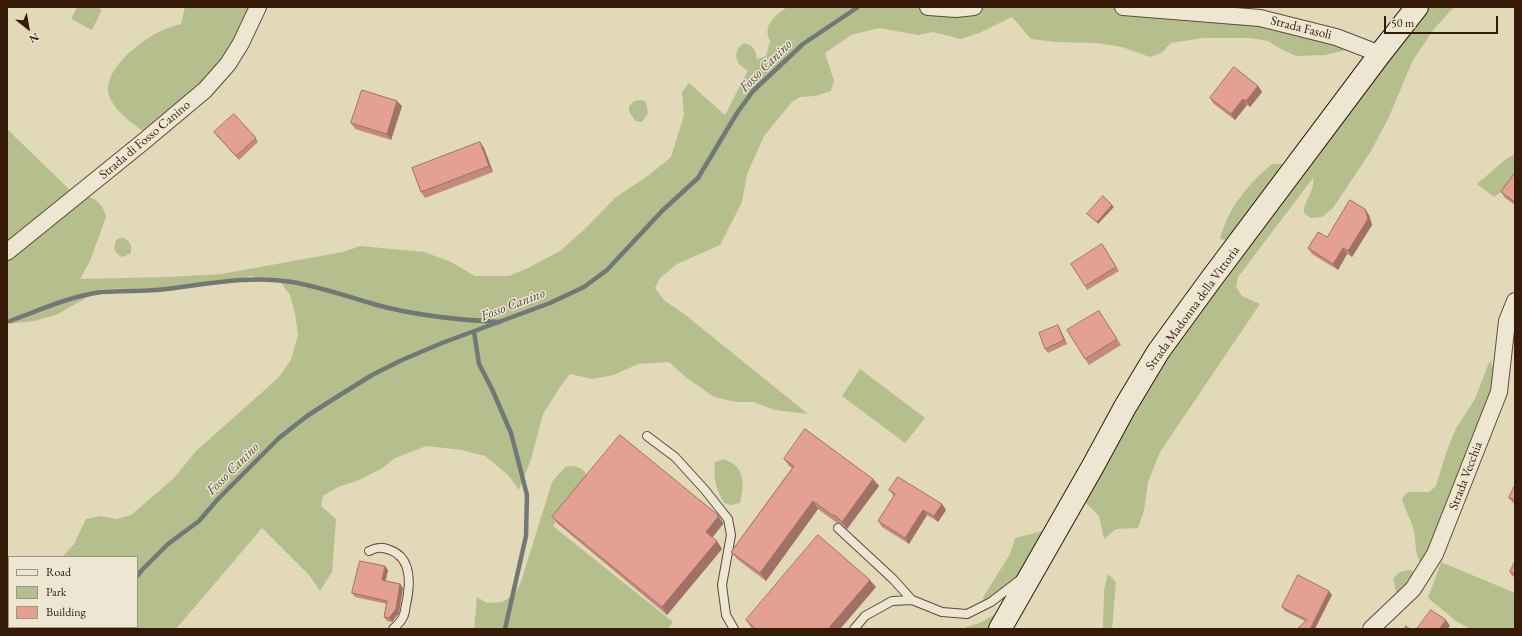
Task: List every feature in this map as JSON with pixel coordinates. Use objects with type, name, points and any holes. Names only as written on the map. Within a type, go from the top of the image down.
[{"type":"street","name":"Strada di Fosso Canino","points":[[7,252],[205,90],[228,64],[241,43],[258,7]]},
{"type":"street","points":[[928,7],[956,9],[974,7]]},
{"type":"street","name":"Strada Fasoli","points":[[1123,7],[1260,18],[1336,37],[1380,54]]},
{"type":"street","name":"Strada Madonna della Vittoria","points":[[1000,629],[1094,466],[1125,407],[1158,352],[1380,54],[1417,7]]},
{"type":"street","name":"Strada Vecchia","points":[[1371,629],[1413,589],[1436,554],[1499,392],[1507,321],[1515,301]]},
{"type":"lane","points":[[647,436],[675,457],[705,490],[728,519],[731,534],[722,584],[726,615],[734,629]]},
{"type":"lane","points":[[838,528],[893,579],[912,600]]},
{"type":"lane","points":[[369,551],[376,548],[383,548],[394,552],[404,560],[408,573],[409,592],[404,617],[393,629]]},
{"type":"lane","points":[[854,629],[865,616],[892,601],[912,600],[942,612],[967,614],[991,602],[1018,580],[1032,575]]},
{"type":"green space","points":[[77,7],[97,7],[102,10],[92,30],[71,19]]},
{"type":"green space","points":[[185,7],[255,7],[230,57],[149,136],[123,116],[114,106],[108,90],[110,79],[115,69],[123,59],[142,42],[161,31],[181,24]]},
{"type":"green space","points":[[787,7],[1241,7],[1245,8],[1240,19],[1351,49],[1325,55],[1296,56],[1268,41],[1250,38],[1203,38],[1171,43],[1161,53],[1150,57],[1122,47],[1096,43],[1056,42],[1031,39],[1012,17],[979,33],[961,39],[933,32],[918,35],[879,28],[851,35],[825,53],[834,81],[831,91],[815,96],[800,97],[792,102],[764,136],[747,174],[742,202],[720,245],[677,264],[660,278],[655,288],[665,301],[683,313],[808,414],[775,410],[754,402],[736,402],[714,397],[687,378],[669,362],[638,364],[614,375],[592,379],[570,374],[543,414],[531,459],[519,490],[508,475],[485,456],[462,450],[426,446],[395,458],[381,469],[359,480],[338,487],[323,496],[321,506],[336,519],[332,572],[320,591],[309,575],[262,528],[176,629],[21,629],[138,628],[138,556],[63,556],[74,544],[86,519],[100,516],[116,519],[131,515],[174,478],[196,451],[278,378],[291,360],[298,335],[295,313],[290,295],[281,283],[251,276],[217,284],[182,288],[102,289],[56,315],[34,321],[7,324],[7,261],[88,196],[97,201],[103,208],[106,217],[90,261],[80,279],[221,274],[343,252],[360,246],[424,252],[451,262],[475,276],[509,276],[560,251],[587,227],[616,197],[649,175],[671,157],[684,115],[682,92],[689,83],[725,115],[748,70],[738,62],[737,54],[740,46],[744,43],[754,48],[757,59],[766,56],[770,41],[768,35],[769,26],[774,17]]},
{"type":"green space","points":[[1425,7],[1454,7],[1434,29],[1413,60],[1388,119],[1371,151],[1333,208],[1322,217],[1311,218],[1304,213],[1305,204],[1312,188],[1313,178],[1238,277],[1236,287],[1242,296],[1260,304],[1160,452],[1148,482],[1144,511],[1138,528],[1116,529],[1104,539],[1099,516],[1084,501],[1133,411],[1203,306]]},
{"type":"green space","points":[[642,100],[646,102],[648,113],[642,122],[635,121],[629,111],[629,106],[634,101]]},
{"type":"green space","points":[[7,129],[72,192],[7,244]]},
{"type":"green space","points":[[1515,154],[1515,175],[1501,192],[1494,197],[1477,184],[1506,159]]},
{"type":"green space","points":[[1272,164],[1286,164],[1230,237],[1225,240],[1220,239],[1228,217],[1240,197],[1247,188]]},
{"type":"green space","points":[[122,237],[129,241],[131,245],[131,253],[123,257],[116,252],[115,248],[116,240]]},
{"type":"green space","points":[[1490,360],[1494,370],[1494,383],[1423,567],[1417,556],[1414,530],[1402,498],[1408,492],[1429,492],[1436,486],[1446,453],[1456,428],[1475,399]]},
{"type":"green space","points":[[860,369],[925,418],[905,443],[842,396]]},
{"type":"green space","points":[[724,459],[736,466],[741,474],[742,494],[740,503],[731,505],[724,503],[717,489],[714,473],[715,462]]},
{"type":"green space","points":[[574,466],[582,469],[589,477],[553,526],[673,622],[668,629],[474,629],[477,597],[487,603],[502,602],[515,594],[521,582],[552,482],[565,467]]},
{"type":"green space","points":[[1057,520],[1005,599],[982,599],[1010,554],[1015,538],[1043,531]]},
{"type":"green space","points":[[1441,562],[1515,593],[1515,629],[1470,629],[1456,621],[1428,598]]},
{"type":"green space","points":[[1410,570],[1419,574],[1402,597],[1396,592],[1393,579],[1400,572]]},
{"type":"green space","points":[[1108,574],[1116,582],[1112,629],[1103,629],[1104,590]]},
{"type":"green space","points":[[1007,606],[991,629],[964,629],[988,619]]},
{"type":"building","points":[[1234,67],[1258,86],[1246,101],[1243,99],[1231,114],[1210,98]]},
{"type":"building","points":[[362,90],[397,101],[387,134],[351,123]]},
{"type":"building","points":[[234,114],[256,138],[236,156],[214,132]]},
{"type":"building","points":[[480,142],[489,166],[421,192],[412,168]]},
{"type":"building","points":[[1515,173],[1515,202],[1501,192]]},
{"type":"building","points":[[1103,196],[1112,205],[1097,222],[1087,214]]},
{"type":"building","points":[[1350,200],[1365,209],[1368,219],[1348,251],[1343,248],[1333,264],[1308,248],[1318,232],[1327,237]]},
{"type":"building","points":[[1102,244],[1116,267],[1085,286],[1071,264]]},
{"type":"building","points":[[1099,311],[1117,339],[1085,359],[1067,330]]},
{"type":"building","points":[[1058,325],[1064,340],[1045,349],[1039,333]]},
{"type":"building","points":[[805,429],[873,479],[842,522],[836,516],[832,515],[813,501],[760,573],[731,552],[794,466],[784,459]]},
{"type":"building","points":[[620,435],[718,515],[706,532],[717,541],[662,607],[552,517]]},
{"type":"building","points":[[898,477],[942,504],[934,516],[923,510],[905,538],[878,521],[895,494],[889,490]]},
{"type":"building","points":[[1515,485],[1515,500],[1509,498]]},
{"type":"building","points":[[818,535],[870,580],[828,629],[756,629],[746,620]]},
{"type":"building","points":[[360,561],[385,566],[382,580],[400,584],[396,609],[389,618],[384,617],[387,601],[352,593]]},
{"type":"building","points":[[1515,561],[1515,574],[1510,572]]},
{"type":"building","points":[[1298,575],[1329,591],[1310,629],[1297,629],[1307,620],[1282,607]]},
{"type":"building","points":[[1431,610],[1446,620],[1439,629],[1417,629]]},
{"type":"waterway","name":"Fosso Canino","points":[[138,575],[168,544],[199,521],[218,499],[279,438],[307,416],[372,375],[402,360],[442,343],[550,303],[584,287],[607,270],[662,211],[698,178],[737,113],[753,91],[803,44],[858,7]]},
{"type":"waterway","points":[[10,321],[55,304],[90,294],[110,291],[158,290],[229,281],[260,279],[303,284],[392,309],[423,315],[500,322]]},
{"type":"waterway","points":[[474,332],[479,364],[492,389],[511,433],[527,495],[526,536],[505,629]]}]
